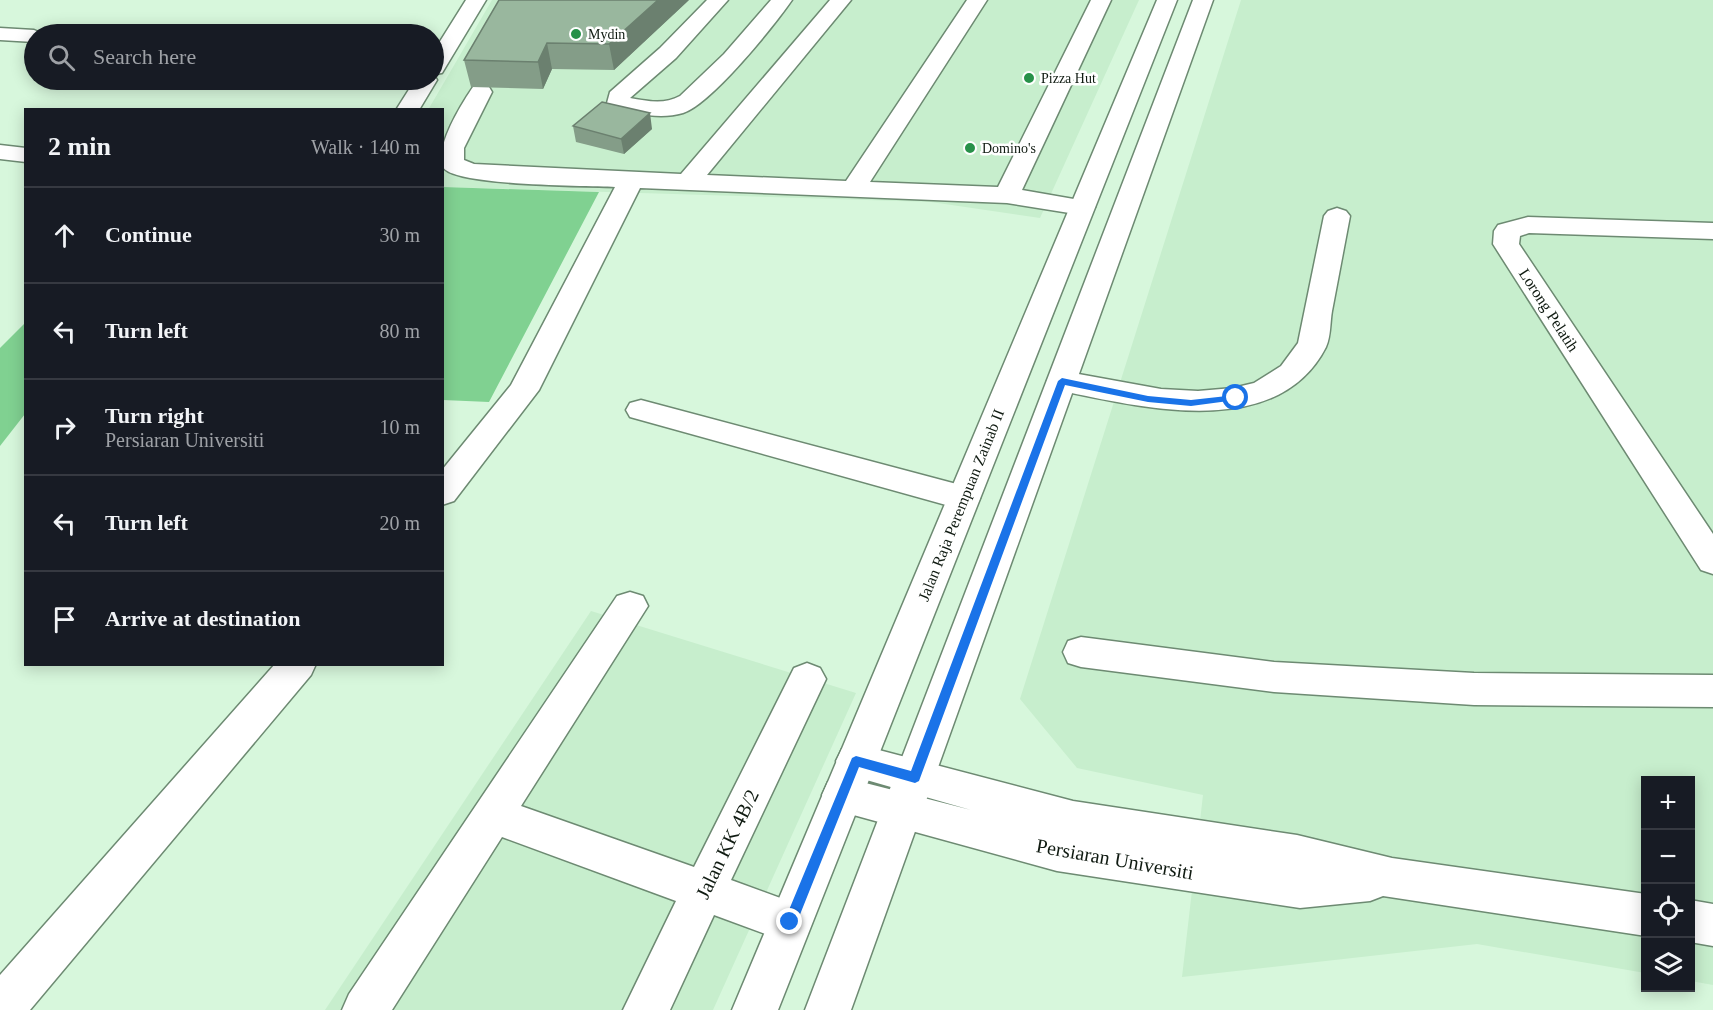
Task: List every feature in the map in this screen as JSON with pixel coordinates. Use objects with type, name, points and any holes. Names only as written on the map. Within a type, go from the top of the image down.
[{"type":"street","points":[[444,51],[476,0]]},
{"type":"street","points":[[718,0],[668,53],[618,97],[618,103],[662,108],[679,106],[696,93],[757,32],[782,0]]},
{"type":"street","points":[[688,182],[770,60],[841,0]]},
{"type":"street","points":[[854,188],[978,0]]},
{"type":"street","name":"Jalan Raja Perempuan Zainab II","points":[[755,1010],[1167,0]]},
{"type":"street","points":[[828,1010],[1203,0]]},
{"type":"street","points":[[1006,195],[1094,1]]},
{"type":"street","points":[[0,34],[24,35]]},
{"type":"street","points":[[734,55],[770,60]]},
{"type":"street","points":[[408,108],[420,90]]},
{"type":"street","points":[[481,92],[452,148],[450,157],[454,165],[468,171],[488,174],[1006,195],[1082,207]]},
{"type":"street","points":[[0,152],[24,155]]},
{"type":"street","points":[[444,490],[524,390],[631,180]]},
{"type":"street","points":[[1062,381],[1148,399],[1191,403],[1236,398],[1279,384],[1297,367],[1312,345],[1337,216]]},
{"type":"street","name":"Lorong Pelatih","points":[[1713,231],[1528,225],[1507,231],[1506,244],[1713,561]]},
{"type":"street","points":[[641,410],[964,498]]},
{"type":"street","points":[[365,1010],[630,606]]},
{"type":"street","points":[[1081,652],[1274,676],[1474,689],[1713,690]]},
{"type":"street","points":[[0,1010],[296,666]]},
{"type":"street","name":"Jalan KK 4B/2","points":[[646,1010],[807,678]]},
{"type":"street","name":"Persiaran Universiti","points":[[849,778],[908,794],[1057,852],[1300,888],[1392,878],[1641,914]]},
{"type":"street","points":[[493,815],[790,922]]},
{"type":"street","points":[[1695,922],[1713,925]]},
{"type":"shaded area","points":[[492,0],[1139,0],[1040,218],[931,202],[444,187],[444,108],[429,108],[440,90],[444,90],[444,82]]},
{"type":"shaded area","points":[[1241,0],[1713,0],[1713,985],[1695,982],[1695,776],[1641,776],[1641,972],[1477,944],[1182,977],[1203,795],[1077,768],[1020,699]]},
{"type":"shaded area","points":[[591,611],[856,693],[713,1010],[325,1010]]},
{"type":"green space","points":[[444,187],[599,192],[489,402],[444,400]]},
{"type":"green space","points":[[24,324],[24,415],[0,446],[0,348]]},
{"type":"building","points":[[499,0],[658,0],[609,44],[547,43],[538,62],[464,60]]},
{"type":"building","points":[[602,102],[650,113],[621,139],[573,126]]},
{"type":"place","name":"Mydin","points":[[576,34]]},
{"type":"place","name":"Pizza Hut","points":[[1029,78]]},
{"type":"place","name":"Domino's","points":[[970,148]]},
{"type":"route","points":[[790,922],[856,761],[915,778],[1062,381],[1148,399],[1191,403],[1236,398]]}]
